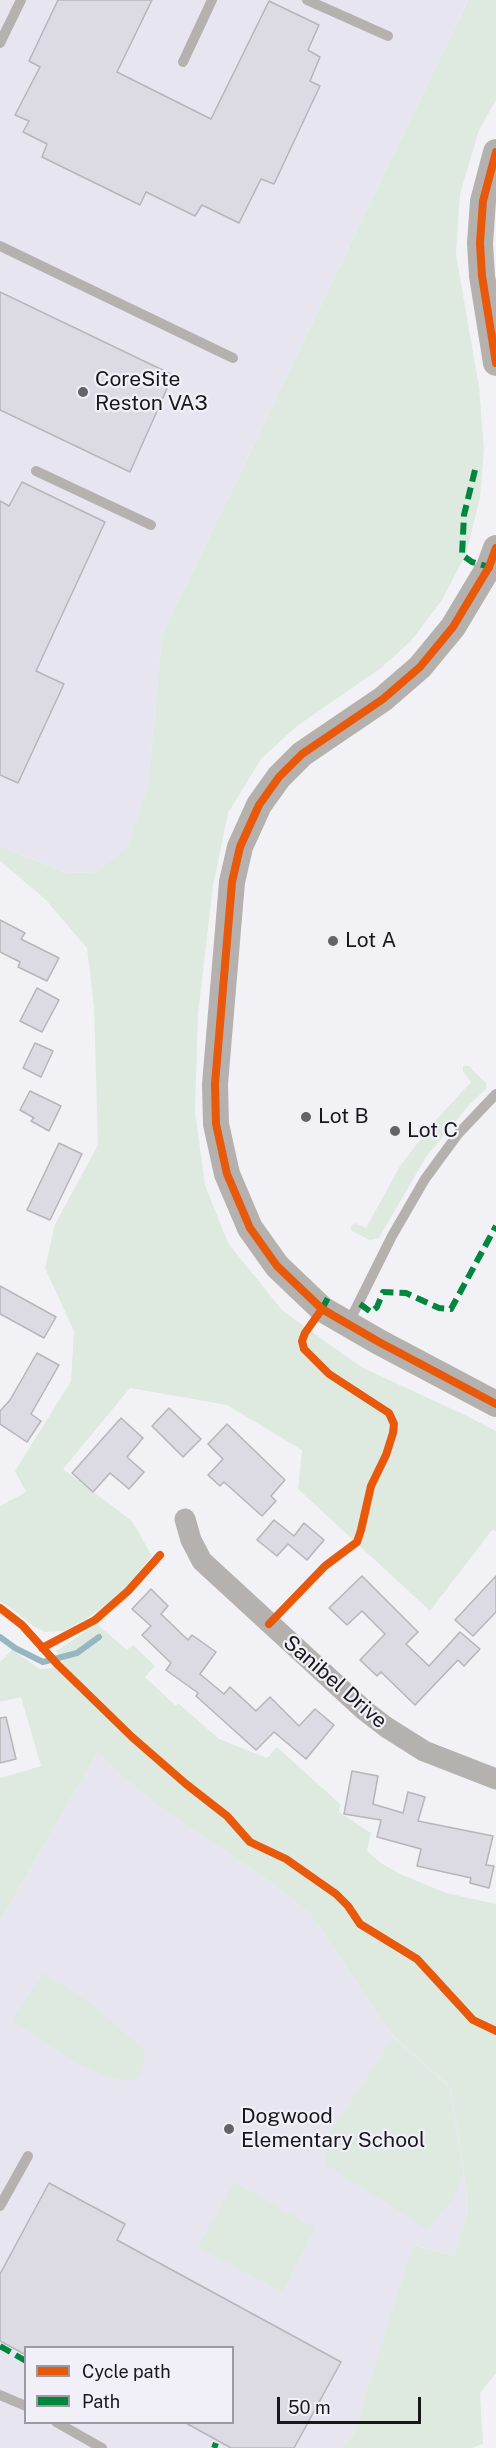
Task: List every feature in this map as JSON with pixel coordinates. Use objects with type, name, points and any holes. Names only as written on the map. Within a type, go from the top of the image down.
[{"type":"street","points":[[496,152],[483,201],[480,243],[496,363]]},
{"type":"street","points":[[496,548],[489,567],[457,620],[420,667],[383,699],[302,754],[273,784],[259,805],[248,827],[234,870],[215,1084],[216,1124],[222,1157],[243,1214],[267,1254],[286,1277],[309,1299],[348,1324],[496,1404]]},
{"type":"street","name":"Sanibel Drive","points":[[185,1519],[191,1540],[202,1561],[364,1710],[424,1751],[460,1767],[496,1779]]},
{"type":"lane","points":[[0,43],[21,0]]},
{"type":"lane","points":[[183,62],[212,0]]},
{"type":"lane","points":[[307,0],[388,36]]},
{"type":"lane","points":[[0,246],[233,358]]},
{"type":"lane","points":[[36,471],[151,525]]},
{"type":"lane","points":[[348,1324],[392,1236],[425,1179],[458,1134],[496,1094]]},
{"type":"lane","points":[[0,2206],[28,2156]]},
{"type":"lane","points":[[0,2395],[24,2405]]},
{"type":"lane","points":[[60,2424],[102,2448]]},
{"type":"shaded area","points":[[0,0],[468,0],[162,635],[148,786],[128,847],[97,872],[66,873],[0,846]]},
{"type":"shaded area","points":[[468,0],[496,0],[496,100],[479,130],[460,194],[456,254],[479,387],[484,449],[480,498],[466,554],[442,600],[411,641],[381,668],[297,726],[261,759],[228,813],[213,886],[198,1014],[195,1111],[205,1185],[228,1243],[282,1310],[361,1367],[496,1431],[496,1531],[492,1530],[430,1611],[298,1489],[302,1450],[227,1405],[130,1388],[63,1469],[132,1521],[152,1556],[119,1595],[89,1617],[64,1631],[45,1632],[33,1626],[0,1601],[0,1506],[26,1492],[15,1471],[71,1381],[74,1331],[45,1268],[55,1224],[98,1145],[94,1008],[87,948],[45,899],[0,861],[0,846],[66,873],[97,872],[128,846],[148,786],[162,635]]},
{"type":"shaded area","points":[[463,1066],[469,1066],[486,1083],[486,1089],[469,1105],[426,1157],[379,1238],[370,1240],[352,1231],[350,1227],[355,1223],[366,1228],[400,1166],[434,1122],[471,1082],[463,1072]]},
{"type":"shaded area","points":[[97,1624],[127,1650],[133,1645],[155,1666],[145,1677],[176,1706],[178,1703],[219,1739],[267,1758],[277,1747],[340,1804],[339,1812],[371,1833],[367,1851],[381,1863],[400,1874],[446,1893],[496,1904],[496,2373],[480,2393],[483,2444],[472,2448],[342,2448],[354,2433],[413,2245],[454,2256],[468,2211],[450,2086],[394,2037],[309,1913],[277,1887],[153,1802],[98,1752],[0,1921],[0,1778],[41,1766],[21,1697],[0,1702],[0,1662],[12,1650],[40,1669],[52,1668],[64,1662],[56,1651]]},
{"type":"shaded area","name":"Dogwood Elementary School","points":[[98,1752],[153,1802],[277,1887],[309,1913],[394,2037],[450,2086],[468,2212],[454,2256],[414,2245],[354,2433],[342,2448],[0,2448],[0,1921]]},
{"type":"shaded area","points":[[43,1973],[91,2003],[145,2051],[140,2078],[128,2081],[105,2076],[77,2063],[12,2021]]},
{"type":"shaded area","points":[[393,2038],[449,2087],[463,2173],[451,2202],[427,2229],[326,2165],[324,2142]]},
{"type":"shaded area","points":[[234,2182],[315,2228],[282,2292],[198,2247]]},
{"type":"building","points":[[58,0],[152,0],[117,72],[211,119],[269,1],[319,25],[308,50],[320,57],[310,81],[320,86],[274,184],[261,179],[239,223],[202,205],[195,216],[146,192],[140,205],[42,157],[47,144],[23,132],[29,121],[15,115],[40,67],[29,61]]},
{"type":"building","name":"CoreSite Reston VA3","points":[[0,292],[173,375],[130,472],[0,410]]},
{"type":"building","points":[[22,482],[105,522],[36,671],[64,684],[18,783],[0,775],[0,501],[9,506]]},
{"type":"building","points":[[0,920],[25,933],[21,939],[59,958],[47,981],[18,967],[20,962],[0,952]]},
{"type":"building","points":[[37,988],[59,1000],[42,1032],[20,1021]]},
{"type":"building","points":[[35,1043],[53,1051],[41,1077],[23,1068]]},
{"type":"building","points":[[30,1091],[61,1106],[49,1131],[31,1121],[34,1118],[20,1110]]},
{"type":"building","points":[[59,1143],[82,1154],[50,1220],[27,1210]]},
{"type":"building","points":[[0,1286],[56,1317],[44,1338],[0,1314]]},
{"type":"building","points":[[37,1353],[59,1365],[31,1414],[41,1421],[27,1442],[0,1424],[0,1411],[10,1400]]},
{"type":"building","points":[[169,1408],[201,1439],[183,1457],[152,1426]]},
{"type":"building","points":[[121,1418],[143,1438],[127,1457],[144,1472],[129,1489],[110,1473],[93,1492],[72,1473]]},
{"type":"building","points":[[227,1424],[285,1480],[271,1496],[276,1501],[262,1516],[224,1482],[220,1486],[208,1475],[223,1459],[208,1444]]},
{"type":"building","points":[[274,1520],[294,1536],[304,1523],[324,1540],[307,1560],[288,1544],[277,1556],[257,1540]]},
{"type":"building","points":[[362,1576],[418,1632],[406,1644],[429,1666],[460,1632],[480,1649],[464,1666],[458,1660],[415,1705],[381,1672],[377,1676],[360,1660],[385,1634],[362,1611],[347,1625],[329,1608]]},
{"type":"building","points":[[496,1576],[496,1612],[473,1636],[455,1620]]},
{"type":"building","points":[[151,1589],[168,1606],[161,1614],[188,1640],[192,1635],[216,1652],[200,1674],[224,1694],[230,1687],[256,1711],[270,1697],[299,1726],[315,1709],[334,1725],[306,1759],[274,1732],[256,1750],[196,1696],[198,1693],[166,1670],[171,1663],[142,1635],[151,1626],[132,1609]]},
{"type":"building","points":[[6,1717],[16,1759],[0,1763],[0,1718]]},
{"type":"building","points":[[352,1771],[378,1776],[373,1804],[403,1813],[408,1792],[425,1797],[418,1821],[493,1836],[486,1865],[494,1866],[489,1888],[470,1883],[471,1878],[417,1866],[421,1849],[377,1837],[381,1820],[344,1814]]},
{"type":"building","points":[[49,2183],[125,2224],[117,2240],[341,2362],[294,2448],[231,2448],[188,2424],[234,2424],[234,2346],[24,2346],[24,2354],[0,2341],[0,2274]]},
{"type":"waterway","points":[[0,1637],[15,1648],[43,1662],[77,1653],[99,1637]]},
{"type":"marked path","points":[[475,470],[464,515],[462,555],[472,562],[493,568]]},
{"type":"marked path","points":[[360,1304],[371,1312],[377,1307],[383,1292],[406,1293],[439,1308],[451,1309],[496,1226]]},
{"type":"marked path","points":[[322,1309],[330,1294]]},
{"type":"marked path","points":[[0,2346],[24,2360]]},
{"type":"marked path","points":[[214,2448],[216,2443]]},
{"type":"cycle path","points":[[496,152],[483,201],[480,243],[482,276],[496,363]]},
{"type":"cycle path","points":[[496,548],[489,567],[453,627],[420,667],[383,699],[302,754],[279,777],[259,805],[240,847],[232,882],[215,1084],[216,1124],[227,1174],[250,1228],[277,1266],[322,1309],[496,1404]]},
{"type":"cycle path","points":[[269,1624],[325,1566],[357,1542],[371,1486],[386,1455],[393,1433],[394,1424],[389,1413],[329,1374],[304,1349],[302,1341],[305,1333],[322,1309]]},
{"type":"cycle path","points":[[42,1648],[95,1620],[128,1591],[160,1555]]},
{"type":"cycle path","points":[[0,1608],[22,1625],[58,1665],[132,1737],[227,1816],[250,1842],[286,1859],[336,1894],[348,1906],[360,1924],[417,1959],[473,2020],[496,2031]]},
{"type":"place","name":"CoreSite Reston VA3","points":[[83,392]]},
{"type":"place","name":"Lot A","points":[[333,941]]},
{"type":"place","name":"Lot B","points":[[306,1117]]},
{"type":"place","name":"Lot C","points":[[395,1131]]},
{"type":"place","name":"Dogwood Elementary School","points":[[229,2129]]}]
